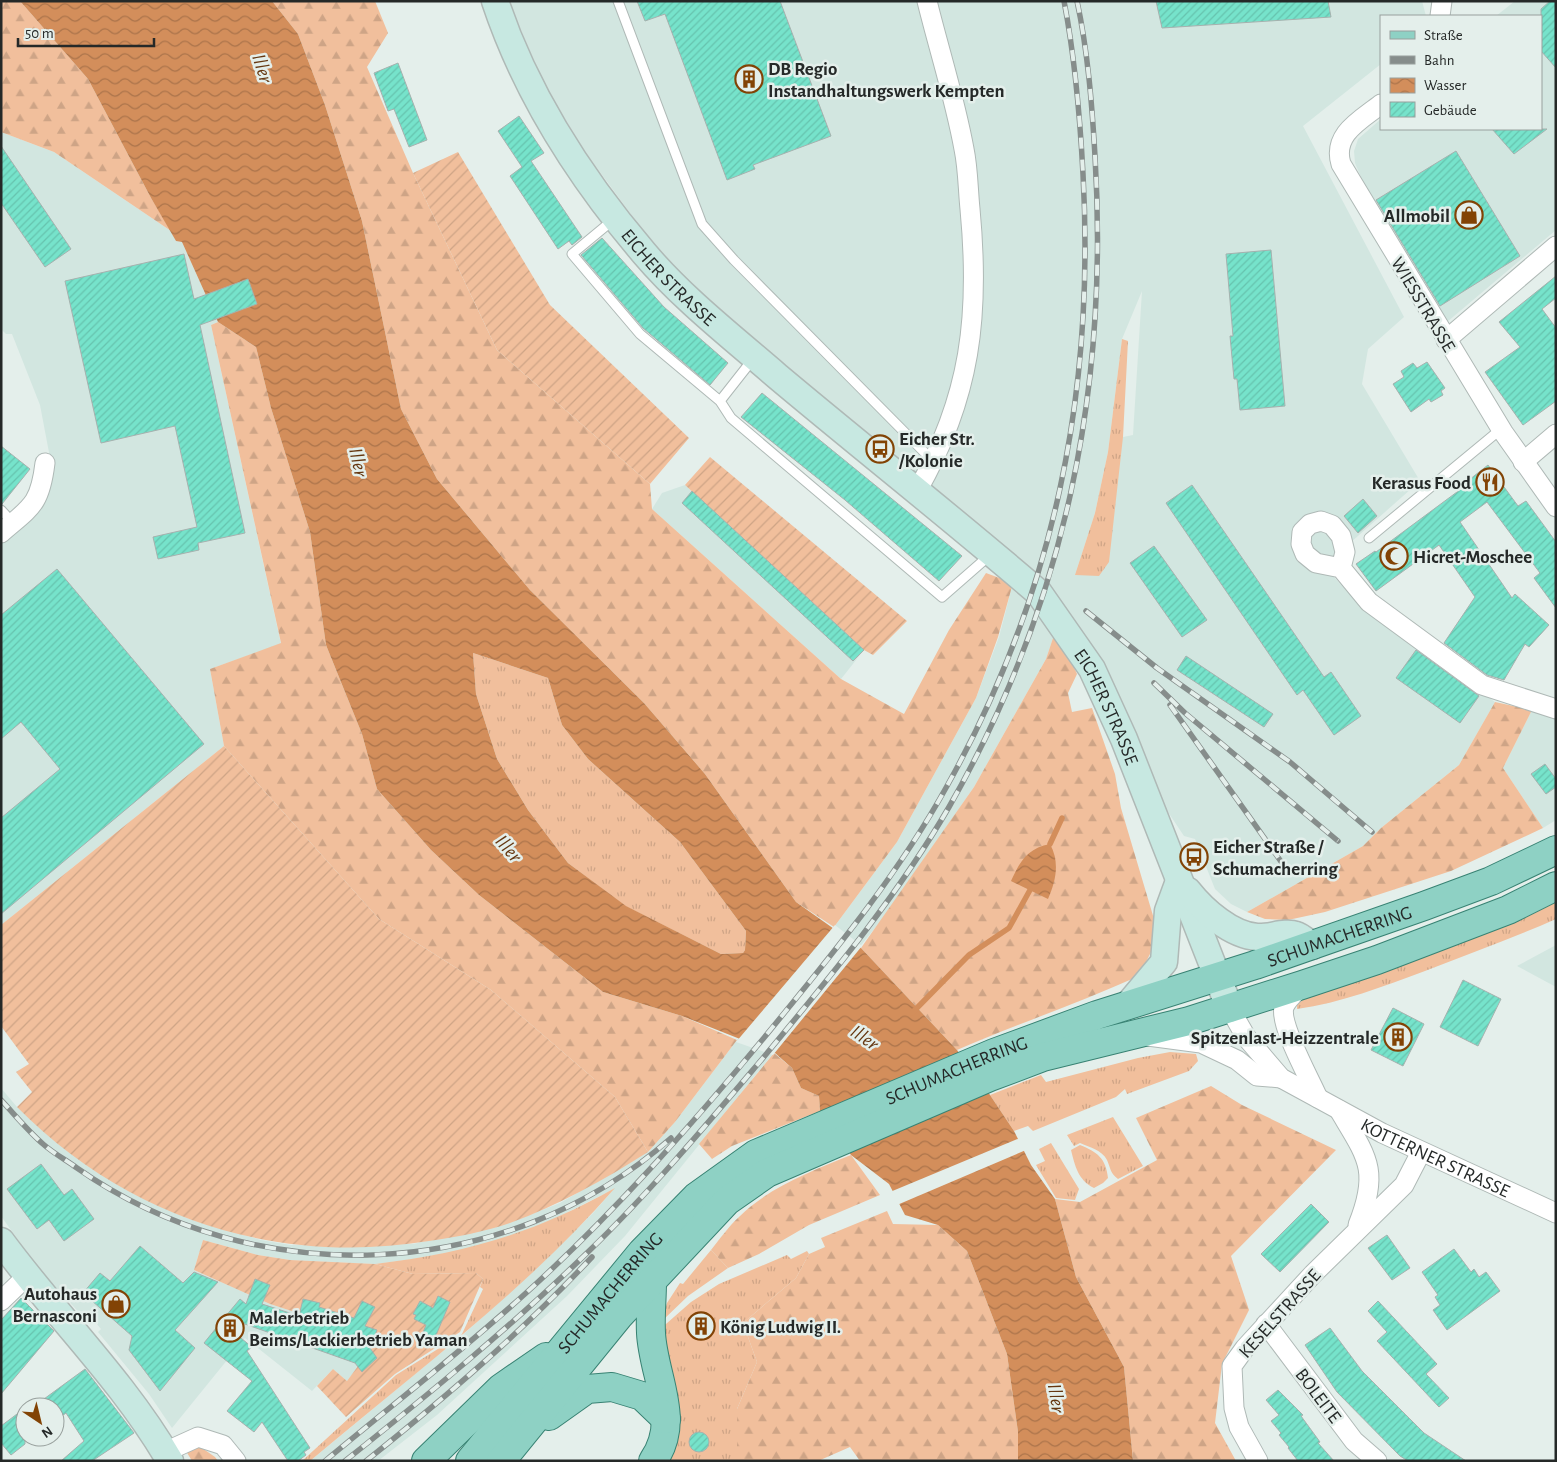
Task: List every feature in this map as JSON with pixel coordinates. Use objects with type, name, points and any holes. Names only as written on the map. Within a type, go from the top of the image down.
[{"type":"main road","name":"SCHUMACHERRING","points":[[470,1461],[642,1252],[696,1197],[756,1154],[994,1053],[1097,1016],[1312,946],[1491,881],[1556,850]]},
{"type":"main road","name":"SCHUMACHERRING","points":[[501,1461],[619,1316],[727,1201],[767,1173],[990,1077],[1043,1057],[1106,1043],[1230,1009],[1377,960],[1508,910],[1556,886]]},
{"type":"main road","points":[[653,1461],[664,1438],[666,1419],[664,1397],[651,1334],[658,1275]]},
{"type":"main road","points":[[426,1461],[501,1388],[568,1343]]},
{"type":"main road","points":[[519,1437],[587,1389],[612,1388],[642,1396],[666,1419]]},
{"type":"street","name":"EICHER STRASSE","points":[[494,1],[539,104],[575,162],[645,254],[685,295],[755,357],[1039,593],[1092,669],[1127,746],[1218,977]]},
{"type":"street","points":[[917,491],[934,462],[959,395],[969,356],[974,302],[973,236],[964,149],[927,1]]},
{"type":"street","points":[[1440,15],[1442,1]]},
{"type":"street","name":"WIESSTRASSE","points":[[1380,105],[1347,131],[1341,140],[1338,154],[1341,164],[1501,429],[1556,507]]},
{"type":"street","points":[[1446,340],[1556,246]]},
{"type":"street","points":[[1523,462],[1556,434]]},
{"type":"street","points":[[5,522],[35,504],[42,487],[45,463]]},
{"type":"street","points":[[1341,568],[1370,602],[1482,685],[1556,709]]},
{"type":"street","points":[[1127,1006],[1164,962],[1168,911],[1179,881],[1198,903],[1238,932],[1257,937],[1296,934],[1312,946]]},
{"type":"street","name":"KOTTERNER STRASSE","points":[[1218,977],[1230,1009],[1246,1037],[1281,1078],[1421,1152],[1556,1214]]},
{"type":"street","points":[[1302,985],[1285,1004],[1284,1010],[1288,1035],[1318,1098]]},
{"type":"street","name":"KOTTERNER STRASSE","points":[[1139,1034],[1200,1043],[1237,1060],[1258,1076],[1281,1078]]},
{"type":"street","name":"KESELSTRASSE","points":[[1338,1109],[1367,1157],[1371,1181],[1367,1202],[1355,1232]]},
{"type":"street","name":"KESELSTRASSE","points":[[1258,1461],[1239,1427],[1234,1408],[1232,1366],[1266,1324],[1355,1232],[1404,1185],[1421,1152]]},
{"type":"street","points":[[1,1241],[27,1276],[82,1339],[132,1403],[166,1458],[198,1437],[223,1445],[236,1461]]},
{"type":"street","points":[[1,1301],[27,1276]]},
{"type":"street","name":"BOLEITE","points":[[1266,1324],[1354,1440],[1377,1461]]},
{"type":"lane","points":[[618,1],[702,224],[741,268],[934,462]]},
{"type":"lane","points":[[616,217],[572,254],[640,334],[720,401],[731,418],[942,596],[993,553]]},
{"type":"lane","points":[[720,401],[755,357]]},
{"type":"lane","points":[[1369,538],[1501,429]]},
{"type":"shaded area","points":[[508,1],[1422,1],[1426,15],[1380,15],[1380,65],[1303,126],[1404,317],[1368,349],[1362,384],[1420,481],[1332,559],[1332,575],[1345,589],[1395,628],[1495,702],[1459,765],[1381,828],[1363,846],[1247,912],[1231,904],[1215,889],[1195,839],[1184,836],[1166,809],[1135,734],[1054,635],[1046,659],[974,787],[884,917],[625,1236],[567,1296],[437,1415],[378,1461],[310,1461],[466,1332],[542,1263],[593,1213],[614,1189],[538,1227],[479,1247],[375,1264],[290,1260],[258,1255],[203,1240],[194,1270],[270,1304],[379,1339],[347,1381],[333,1369],[312,1391],[245,1338],[172,1428],[149,1394],[98,1332],[101,1329],[90,1316],[85,1319],[38,1268],[1,1216],[1,1088],[17,1107],[93,1169],[137,1195],[189,1219],[261,1240],[291,1245],[413,1244],[509,1223],[560,1203],[648,1152],[675,1122],[737,1040],[834,927],[897,842],[976,698],[999,637],[1013,583],[704,299],[652,243],[586,153],[548,92]],"holes":[[[1142,291],[1133,435],[1123,437],[1075,575],[1095,513],[1108,452],[1122,339]]]},
{"type":"shaded area","name":"Allmobil","points":[[1515,1],[1556,1],[1556,230],[1447,322],[1363,182],[1355,163],[1354,151],[1358,139],[1380,120],[1380,130],[1542,130],[1542,15],[1497,15]]},
{"type":"shaded area","points":[[1,132],[54,152],[171,231],[176,241],[182,242],[218,322],[211,325],[281,644],[210,669],[224,746],[1,925],[1,540],[51,463],[40,405],[12,334],[6,334],[1,329]]},
{"type":"shaded area","points":[[685,485],[864,650],[841,679],[652,509],[662,493]]},
{"type":"shaded area","points":[[1532,710],[1556,717],[1556,820],[1543,828],[1503,768]]},
{"type":"shaded area","points":[[1556,945],[1556,987],[1517,966]]},
{"type":"green space","points":[[1,1],[20,1],[88,79],[151,198],[171,231],[54,152],[1,132]]},
{"type":"green space","points":[[272,1],[375,1],[388,33],[367,67],[413,173],[497,350],[650,484],[652,509],[841,679],[904,714],[949,630],[986,573],[1013,583],[998,637],[976,698],[897,842],[834,927],[796,902],[705,774],[644,703],[530,590],[437,479],[401,409],[362,221],[325,105],[298,34]]},
{"type":"green space","points":[[458,152],[550,305],[689,438],[650,484],[497,350],[413,173]]},
{"type":"green space","points":[[218,322],[256,347],[271,408],[310,532],[326,645],[362,734],[377,789],[431,850],[479,895],[603,992],[682,1016],[737,1040],[675,1122],[648,1152],[615,1097],[491,990],[379,919],[224,746],[210,669],[281,643],[211,325]]},
{"type":"green space","points":[[1122,339],[1128,341],[1123,437],[1109,562],[1099,576],[1075,575],[1095,513],[1108,452]]},
{"type":"green space","points":[[710,457],[907,621],[873,655],[864,650],[685,485]]},
{"type":"green space","points":[[1054,635],[1069,656],[1077,674],[1068,693],[1072,712],[1092,708],[1115,774],[1121,808],[1154,919],[1152,950],[1139,976],[957,1050],[861,948],[974,787],[1046,659]]},
{"type":"green space","points":[[473,653],[548,678],[562,725],[588,759],[680,842],[746,931],[745,950],[743,953],[721,954],[625,906],[568,863],[528,810],[497,759],[476,694]]},
{"type":"green space","points":[[1495,702],[1532,710],[1503,768],[1543,828],[1451,871],[1325,912],[1288,920],[1265,919],[1247,912],[1363,846],[1381,828],[1459,765]]},
{"type":"green space","points":[[224,746],[379,919],[491,990],[615,1097],[648,1152],[564,1200],[528,1216],[490,1229],[429,1241],[372,1247],[315,1246],[260,1239],[206,1225],[155,1205],[106,1178],[60,1146],[17,1107],[32,1092],[16,1072],[29,1064],[1,1026],[1,925]]},
{"type":"green space","points":[[1556,896],[1556,919],[1524,933],[1378,988],[1330,1003],[1297,1009],[1297,1001]]},
{"type":"green space","points":[[1170,1052],[1196,1054],[1198,1061],[1189,1071],[1127,1094],[1125,1089],[1116,1097],[1033,1131],[1028,1126],[1014,1131],[990,1095],[1041,1075],[1046,1082],[1138,1058]]},
{"type":"green space","points":[[774,1053],[792,1068],[801,1088],[819,1096],[820,1111],[732,1146],[712,1159],[699,1144]]},
{"type":"green space","points":[[1211,1086],[1242,1105],[1336,1150],[1231,1256],[1249,1310],[1222,1364],[1215,1423],[1236,1461],[1133,1461],[1124,1367],[1076,1277],[1055,1199],[1080,1202],[1157,1160],[1136,1118]]},
{"type":"green space","points":[[1113,1117],[1143,1166],[1118,1179],[1112,1173],[1107,1160],[1102,1154],[1080,1143],[1074,1146],[1067,1135]]},
{"type":"green space","points":[[1051,1143],[1079,1189],[1075,1200],[1056,1198],[1036,1165],[1045,1161],[1039,1149]]},
{"type":"green space","points":[[1080,1145],[1096,1153],[1103,1161],[1107,1171],[1108,1178],[1094,1188],[1084,1181],[1074,1162],[1071,1150]]},
{"type":"green space","points":[[851,1155],[880,1195],[809,1225],[759,1254],[728,1268],[711,1250],[735,1221],[751,1206],[777,1188]]},
{"type":"green space","points":[[615,1188],[544,1262],[468,1330],[310,1461],[302,1461],[396,1375],[462,1334],[483,1289],[480,1287],[483,1279],[476,1273],[413,1274],[375,1264],[440,1254],[499,1239],[557,1217]]},
{"type":"green space","points":[[887,1211],[893,1224],[938,1225],[967,1251],[1007,1354],[1018,1432],[1018,1461],[860,1461],[850,1447],[818,1461],[737,1461],[737,1409],[757,1362],[743,1323],[796,1278],[809,1254],[825,1247],[821,1238]]},
{"type":"green space","points":[[203,1240],[258,1255],[290,1260],[375,1264],[413,1274],[476,1273],[483,1279],[460,1332],[395,1374],[346,1417],[317,1386],[333,1369],[347,1381],[378,1339],[270,1304],[194,1270]]},
{"type":"green space","points":[[711,1250],[728,1268],[688,1296],[662,1321],[667,1303],[680,1283],[683,1284]]},
{"type":"green space","points":[[807,1251],[809,1254],[796,1278],[743,1323],[757,1362],[737,1409],[737,1461],[660,1461],[658,1331],[691,1302],[719,1284],[787,1255],[791,1259]]},
{"type":"green space","points":[[192,1441],[218,1461],[192,1461],[183,1446]]},
{"type":"water","name":"Iller","points":[[20,1],[272,1],[298,34],[325,105],[362,221],[401,409],[437,479],[530,590],[644,703],[705,774],[796,902],[861,948],[957,1050],[990,1095],[1014,1131],[1031,1165],[1055,1199],[1076,1277],[1124,1367],[1133,1461],[1018,1461],[1018,1432],[1007,1354],[967,1251],[938,1225],[905,1215],[889,1184],[851,1155],[820,1111],[819,1096],[801,1088],[792,1068],[775,1053],[682,1016],[603,992],[479,895],[431,850],[377,789],[362,734],[326,645],[310,532],[271,408],[256,347],[218,322],[182,242],[176,241],[151,198],[88,79]],"holes":[[[473,653],[548,678],[562,725],[588,759],[680,842],[746,931],[745,950],[743,953],[721,954],[626,906],[568,863],[528,810],[497,759],[476,694]]]},
{"type":"water","points":[[1050,844],[1055,858],[1056,871],[1048,899],[1011,881],[1021,862],[1030,852]]},
{"type":"pier","points":[[835,925],[862,946],[773,1055],[736,1042]]},
{"type":"pier","points":[[1020,1138],[1026,1150],[897,1205],[890,1192]]},
{"type":"building","name":"DB Regio Instandhaltungswerk Kempten","points":[[637,1],[780,1],[831,136],[753,165],[755,169],[727,180],[665,14],[645,21]]},
{"type":"building","points":[[1156,1],[1328,1],[1331,17],[1162,28]]},
{"type":"building","points":[[1550,1],[1556,1],[1556,68],[1542,52],[1541,9]]},
{"type":"building","points":[[398,63],[427,140],[409,147],[394,109],[388,111],[374,73]]},
{"type":"building","points":[[519,116],[544,153],[531,161],[582,237],[572,245],[569,241],[558,249],[510,176],[522,167],[498,131]]},
{"type":"building","points":[[1547,129],[1514,154],[1493,130]]},
{"type":"building","points":[[1,146],[71,249],[45,267],[1,203]]},
{"type":"building","points":[[1456,151],[1520,256],[1440,306],[1376,200]]},
{"type":"building","points":[[602,238],[664,307],[728,363],[710,385],[643,328],[581,255]]},
{"type":"building","points":[[1271,250],[1285,406],[1240,410],[1237,379],[1234,379],[1230,336],[1233,336],[1226,254]]},
{"type":"building","points":[[184,254],[194,299],[248,279],[257,304],[200,325],[245,533],[198,543],[199,550],[158,559],[153,537],[197,527],[175,426],[101,443],[65,281]]},
{"type":"building","points":[[1556,276],[1556,298],[1542,309],[1556,328],[1556,401],[1523,425],[1485,372],[1520,347],[1499,322]]},
{"type":"building","points":[[1427,362],[1445,388],[1441,391],[1443,395],[1431,402],[1429,399],[1411,412],[1393,384],[1404,377],[1401,371],[1413,363],[1417,368]]},
{"type":"building","points":[[762,393],[962,556],[939,581],[845,500],[741,417]]},
{"type":"building","points":[[1,446],[30,469],[2,504],[1,504]]},
{"type":"building","points":[[1488,465],[1518,506],[1526,501],[1556,542],[1556,608],[1534,578],[1540,573],[1487,502],[1460,522],[1512,598],[1515,594],[1549,625],[1529,647],[1525,644],[1504,680],[1487,675],[1444,643],[1475,597],[1439,545],[1376,591],[1356,564],[1376,552],[1461,489],[1460,487]]},
{"type":"building","points":[[1192,485],[1324,677],[1331,672],[1361,716],[1334,735],[1303,690],[1297,695],[1166,503]]},
{"type":"building","points":[[692,491],[864,650],[853,661],[682,503]]},
{"type":"building","points":[[1363,499],[1377,516],[1358,533],[1344,516]]},
{"type":"building","points":[[1154,546],[1207,620],[1182,637],[1130,563]]},
{"type":"building","points":[[57,569],[204,744],[1,914],[1,818],[60,769],[21,722],[1,739],[1,615]]},
{"type":"building","points":[[1416,650],[1479,696],[1460,723],[1396,678]]},
{"type":"building","points":[[1186,656],[1273,714],[1264,727],[1177,670]]},
{"type":"building","points":[[1545,764],[1556,779],[1556,787],[1546,794],[1531,774]]},
{"type":"building","points":[[1463,980],[1501,999],[1478,1046],[1440,1027]]},
{"type":"building","name":"Spitzenlast-Heizzentrale","points":[[1393,1008],[1424,1024],[1403,1066],[1371,1050]]},
{"type":"building","points":[[41,1164],[64,1195],[72,1189],[94,1219],[64,1241],[49,1220],[37,1229],[7,1189]]},
{"type":"building","points":[[1311,1204],[1329,1222],[1280,1272],[1261,1254]]},
{"type":"building","points":[[1387,1235],[1410,1268],[1392,1280],[1368,1248]]},
{"type":"building","points":[[140,1246],[183,1283],[194,1272],[218,1282],[175,1330],[195,1348],[160,1391],[129,1350],[132,1336],[83,1293],[100,1273],[110,1281]]},
{"type":"building","points":[[1454,1249],[1471,1272],[1474,1269],[1479,1277],[1486,1272],[1500,1291],[1447,1330],[1433,1310],[1440,1305],[1435,1297],[1438,1295],[1422,1272]]},
{"type":"building","points":[[255,1279],[270,1285],[262,1304],[299,1316],[303,1299],[320,1303],[319,1307],[354,1318],[362,1301],[375,1307],[365,1326],[377,1330],[370,1348],[377,1358],[362,1372],[355,1363],[225,1317],[240,1299],[246,1304]]},
{"type":"building","points":[[438,1296],[450,1302],[434,1340],[422,1335],[426,1325],[414,1319],[416,1315],[413,1314],[420,1301],[433,1308]]},
{"type":"building","points":[[21,1298],[54,1331],[1,1394],[1,1320]]},
{"type":"building","points":[[1378,1301],[1437,1364],[1426,1374],[1449,1398],[1439,1407],[1377,1341],[1387,1332],[1368,1311]]},
{"type":"building","name":"König Ludwig II.","points":[[704,1314],[712,1330],[699,1337],[691,1321]]},
{"type":"building","points":[[221,1322],[252,1347],[247,1351],[310,1448],[304,1452],[306,1455],[298,1461],[288,1461],[262,1422],[254,1432],[227,1411],[252,1381],[204,1343]]},
{"type":"building","points":[[1330,1328],[1362,1371],[1424,1433],[1466,1461],[1408,1461],[1400,1456],[1337,1392],[1305,1345]]},
{"type":"building","points":[[85,1369],[134,1433],[92,1461],[61,1461],[84,1441],[65,1414],[65,1397],[47,1397]]},
{"type":"building","points":[[1278,1390],[1303,1415],[1301,1416],[1320,1442],[1318,1443],[1334,1461],[1298,1461],[1279,1435],[1281,1433],[1271,1421],[1279,1415],[1266,1400]]},
{"type":"building","points":[[15,1416],[15,1447],[21,1447],[11,1455],[1,1443],[1,1426]]},
{"type":"building","points":[[699,1432],[706,1435],[709,1442],[706,1449],[699,1452],[692,1449],[689,1442],[692,1435]]},
{"type":"waterway","points":[[1050,844],[1062,818]]},
{"type":"waterway","points":[[912,1013],[969,955],[1009,928],[1030,890]]},
{"type":"railway","points":[[325,1461],[452,1357],[526,1293],[589,1233],[678,1138],[788,1009],[884,885],[947,786],[984,714],[1015,640],[1040,566],[1060,490],[1073,413],[1082,335],[1085,255],[1083,174],[1079,109],[1064,1]]},
{"type":"railway","points":[[345,1461],[439,1385],[560,1279],[612,1228],[678,1157],[788,1028],[885,905],[949,807],[989,730],[1023,652],[1050,573],[1071,493],[1086,411],[1094,327],[1098,243],[1091,98],[1087,59],[1077,1]]},
{"type":"railway","points":[[1086,611],[1157,668],[1290,762],[1372,832]]},
{"type":"railway","points":[[1154,683],[1185,713],[1338,841]]},
{"type":"railway","points":[[1170,705],[1287,870]]},
{"type":"railway","points":[[1,1100],[32,1134],[51,1150],[77,1168],[147,1209],[222,1237],[300,1252],[379,1255],[457,1245],[534,1222],[605,1186],[671,1138]]},
{"type":"railway","points":[[366,1461],[511,1338],[592,1257]]},
{"type":"place","name":"DB Regio Instandhaltungswerk Kempten","points":[[749,79]]},
{"type":"place","name":"Allmobil","points":[[1469,215]]},
{"type":"place","name":"Eicher Str. /Kolonie","points":[[880,449]]},
{"type":"place","name":"Kerasus Food","points":[[1490,482]]},
{"type":"place","name":"Hicret-Moschee","points":[[1394,556]]},
{"type":"place","name":"Eicher Straße / Schumacherring","points":[[1194,857]]},
{"type":"place","name":"Spitzenlast-Heizzentrale","points":[[1398,1037]]},
{"type":"place","name":"Autohaus Bernasconi","points":[[116,1304]]},
{"type":"place","name":"König Ludwig II.","points":[[701,1326]]},
{"type":"place","name":"Malerbetrieb Beims/Lackierbetrieb Yaman","points":[[230,1328]]}]
